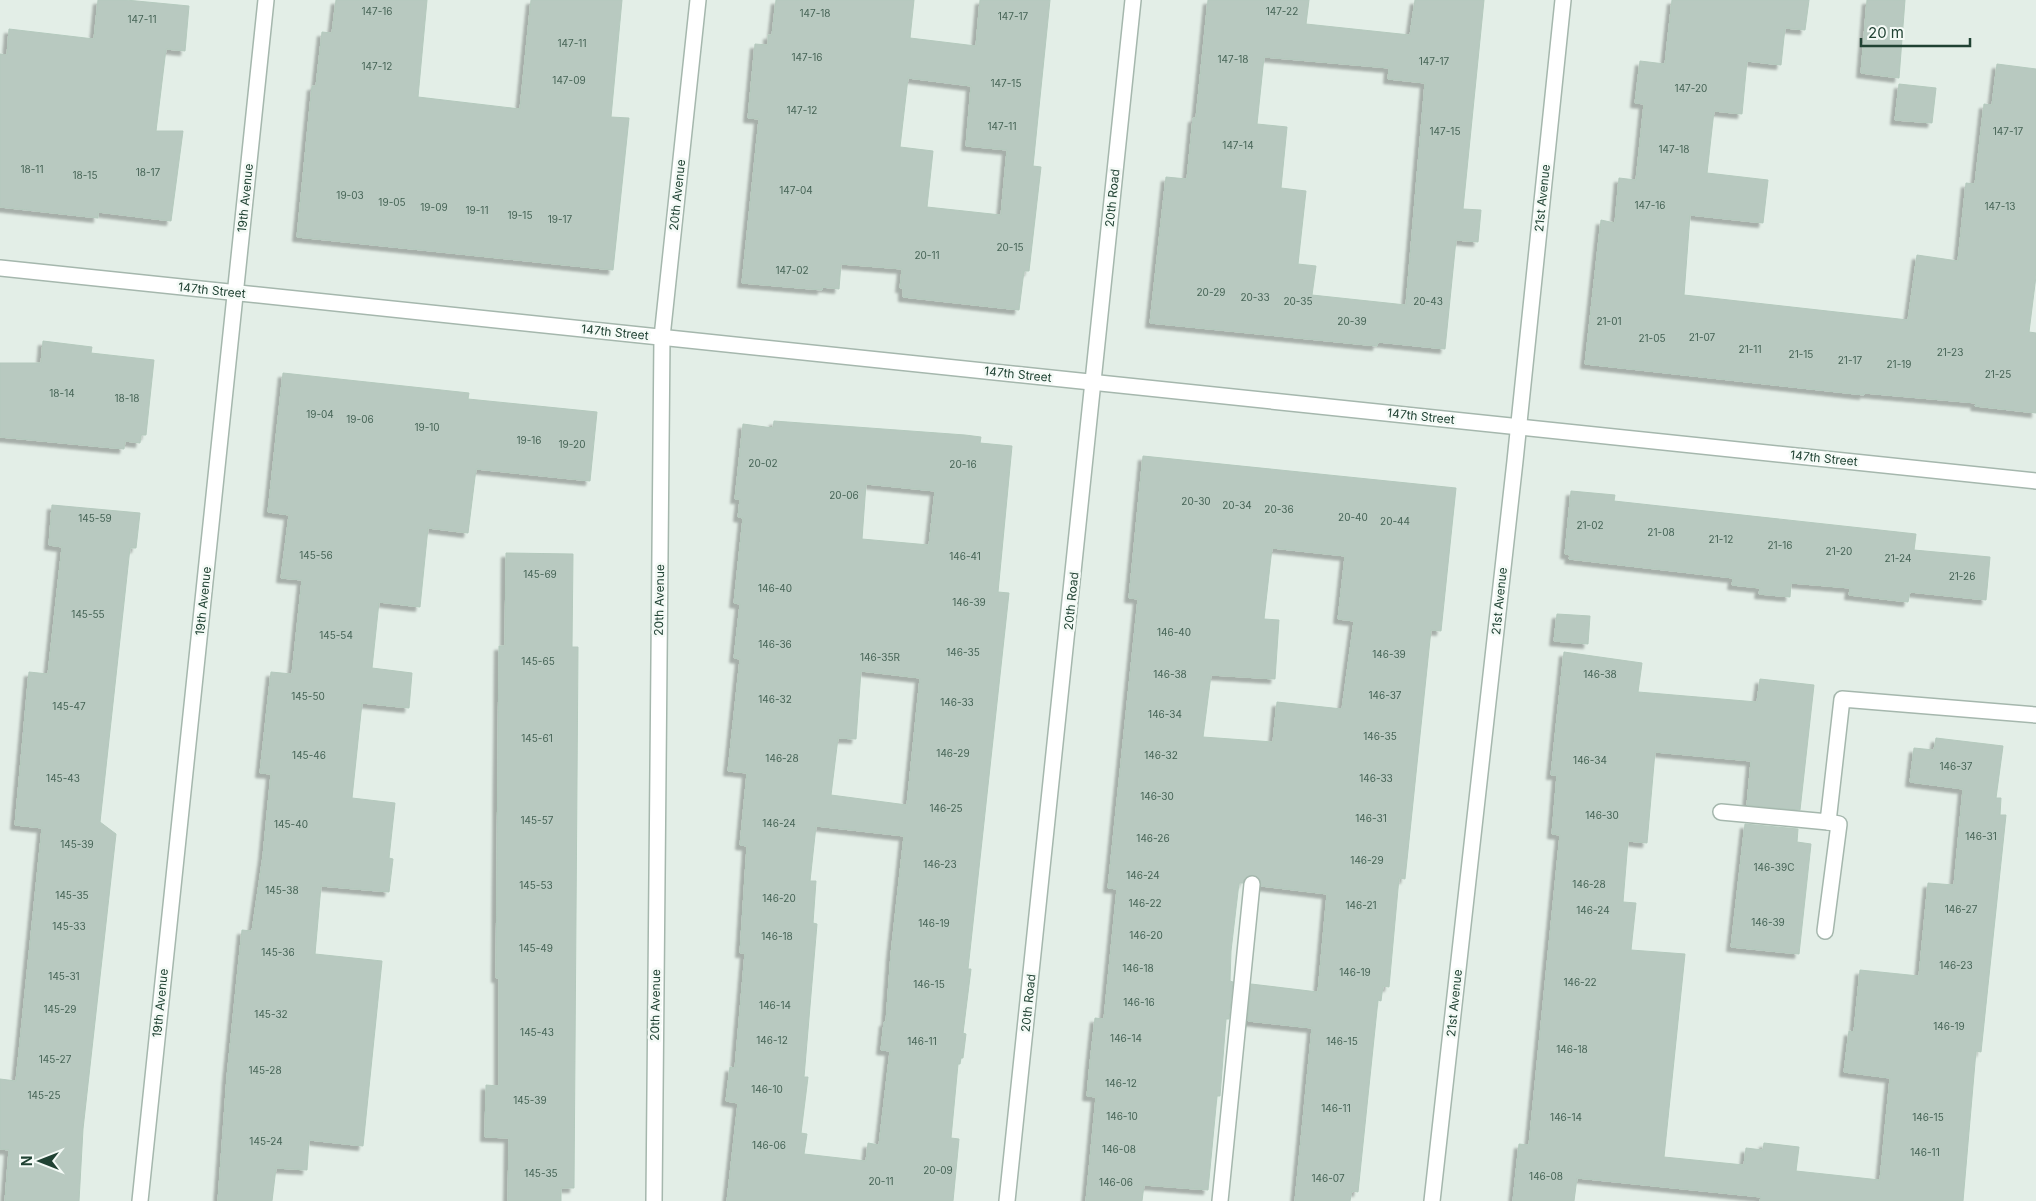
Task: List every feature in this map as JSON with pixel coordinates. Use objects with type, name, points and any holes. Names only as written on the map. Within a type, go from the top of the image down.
[{"type":"street","name":"19th Avenue","points":[[140,1201],[266,0]]},
{"type":"street","name":"20th Avenue","points":[[654,1201],[662,337],[698,0]]},
{"type":"street","name":"20th Road","points":[[1007,1201],[1094,382],[1132,0]]},
{"type":"street","name":"21st Avenue","points":[[1432,1201],[1563,0]]},
{"type":"street","name":"147th Street","points":[[0,268],[2036,481]]},
{"type":"street","points":[[1828,822],[1842,698],[2036,715]]},
{"type":"street","points":[[1721,812],[1838,824],[1825,931]]},
{"type":"street","points":[[1220,1201],[1252,884]]},
{"type":"building","points":[[98,0],[126,0],[189,6],[185,51],[166,49],[156,131],[183,131],[171,221],[98,212],[98,218],[0,207],[0,54],[7,55],[9,29],[94,39]]},
{"type":"building","points":[[336,0],[427,0],[418,97],[520,109],[531,0],[622,0],[611,117],[629,118],[613,270],[297,237],[312,86],[316,86],[322,32],[332,33]]},
{"type":"building","points":[[776,0],[914,0],[910,38],[976,46],[980,0],[1050,0],[1033,166],[1041,167],[1029,271],[1024,271],[1019,310],[903,297],[903,288],[900,288],[902,269],[841,264],[839,289],[822,287],[822,290],[742,283],[759,119],[748,118],[755,44],[768,45],[768,35],[772,35]],"holes":[[[908,78],[971,86],[966,146],[1007,150],[1001,215],[927,207],[933,151],[900,147]]]},
{"type":"building","points":[[1208,0],[1309,0],[1306,24],[1410,35],[1415,0],[1484,0],[1463,209],[1481,210],[1478,242],[1456,240],[1445,349],[1378,342],[1377,346],[1150,323],[1166,177],[1187,179],[1193,118],[1196,118]],"holes":[[[1264,57],[1389,68],[1388,79],[1425,83],[1406,305],[1312,295],[1316,266],[1298,264],[1306,191],[1281,188],[1287,127],[1257,124]]]},
{"type":"building","points":[[1672,0],[1809,0],[1805,30],[1785,28],[1781,65],[1747,61],[1742,114],[1714,111],[1707,173],[1768,180],[1763,223],[1690,215],[1684,295],[1908,320],[1917,255],[1958,261],[1966,183],[1975,184],[1984,104],[1992,105],[1997,64],[2036,69],[2036,276],[2029,332],[2036,333],[2036,413],[1975,406],[1976,403],[1864,393],[1864,395],[1585,364],[1601,220],[1615,223],[1619,178],[1636,180],[1644,104],[1635,103],[1640,61],[1665,64]]},
{"type":"building","points":[[1867,0],[1905,0],[1899,78],[1861,73]]},
{"type":"building","points":[[1899,84],[1936,88],[1932,123],[1895,120]]},
{"type":"building","points":[[43,341],[92,347],[91,353],[154,360],[146,435],[141,435],[140,443],[125,441],[124,449],[0,437],[0,363],[41,363]]},
{"type":"building","points":[[283,373],[469,393],[468,399],[597,412],[590,481],[476,469],[468,533],[428,528],[420,607],[379,602],[372,668],[412,673],[409,708],[362,703],[352,798],[395,803],[389,858],[393,859],[389,892],[321,886],[315,954],[382,961],[363,1146],[309,1140],[307,1170],[276,1168],[272,1201],[218,1201],[227,1077],[242,930],[252,931],[263,856],[271,774],[260,773],[271,672],[292,674],[302,580],[281,578],[289,515],[268,512]]},
{"type":"building","points":[[774,421],[965,435],[981,437],[980,443],[1012,446],[998,592],[1009,593],[968,969],[971,969],[963,1033],[966,1034],[963,1058],[961,1058],[960,1064],[958,1064],[951,1138],[959,1139],[953,1201],[727,1201],[738,1103],[726,1101],[730,1067],[735,1068],[745,953],[740,953],[747,846],[740,845],[747,773],[728,771],[740,659],[734,658],[740,604],[734,603],[743,518],[738,517],[740,499],[735,499],[743,424],[773,428]],"holes":[[[866,484],[935,491],[929,545],[862,539]],[[861,671],[920,678],[907,805],[831,795],[838,738],[856,739]],[[816,826],[904,836],[891,954],[886,1022],[884,1022],[881,1050],[890,1051],[879,1145],[868,1143],[866,1161],[804,1154],[807,1134],[801,1133],[808,1077],[804,1077],[817,924],[813,923],[816,881],[810,881]]]},
{"type":"building","points":[[1143,456],[1456,488],[1441,631],[1431,630],[1405,879],[1399,878],[1389,987],[1383,986],[1381,1001],[1378,1000],[1358,1192],[1352,1191],[1350,1201],[1295,1201],[1312,1028],[1248,1021],[1251,984],[1318,992],[1327,894],[1261,886],[1260,880],[1252,875],[1245,878],[1243,883],[1239,883],[1231,951],[1230,981],[1233,982],[1229,1019],[1226,1019],[1220,1096],[1217,1096],[1208,1190],[1144,1185],[1142,1201],[1086,1201],[1096,1097],[1087,1096],[1095,1018],[1104,1019],[1117,889],[1108,888],[1138,599],[1129,598]],"holes":[[[1272,548],[1345,556],[1338,619],[1354,621],[1342,709],[1277,702],[1273,742],[1203,737],[1211,675],[1275,679],[1279,620],[1264,619]]]},
{"type":"building","points":[[1571,491],[1615,495],[1614,501],[1916,534],[1914,550],[1990,557],[1986,600],[1910,592],[1908,602],[1849,595],[1850,588],[1791,583],[1790,597],[1759,594],[1760,588],[1732,585],[1733,578],[1569,559],[1570,555],[1565,554]]},
{"type":"building","points":[[52,505],[140,513],[136,548],[130,548],[100,822],[116,834],[83,1129],[79,1201],[5,1201],[9,1150],[0,1149],[0,1079],[16,1081],[42,828],[15,825],[29,672],[48,674],[62,547],[49,545]]},
{"type":"building","points":[[506,553],[573,554],[572,647],[578,647],[574,1188],[561,1188],[561,1201],[508,1201],[509,1138],[485,1137],[486,1085],[499,1086],[499,978],[496,978],[499,646],[505,646]]},
{"type":"building","points":[[1557,614],[1590,616],[1588,644],[1554,641]]},
{"type":"building","points":[[1564,652],[1642,663],[1638,692],[1757,702],[1760,679],[1814,685],[1800,810],[1747,805],[1751,761],[1655,752],[1647,843],[1628,841],[1623,902],[1636,903],[1631,950],[1685,954],[1664,1157],[1744,1165],[1746,1148],[1763,1150],[1764,1143],[1799,1147],[1796,1171],[1880,1180],[1890,1078],[1844,1072],[1849,1031],[1854,1032],[1860,970],[1919,976],[1928,883],[1954,885],[1963,789],[1910,782],[1914,748],[1934,750],[1936,738],[2003,746],[1996,798],[2001,798],[2000,815],[2006,815],[1981,1052],[1976,1051],[1963,1201],[1760,1201],[1761,1197],[1577,1178],[1574,1201],[1513,1201],[1519,1144],[1529,1145],[1560,835],[1552,834],[1557,775],[1551,775]]},
{"type":"building","points":[[1745,824],[1798,829],[1797,842],[1811,844],[1799,954],[1731,947]]}]
